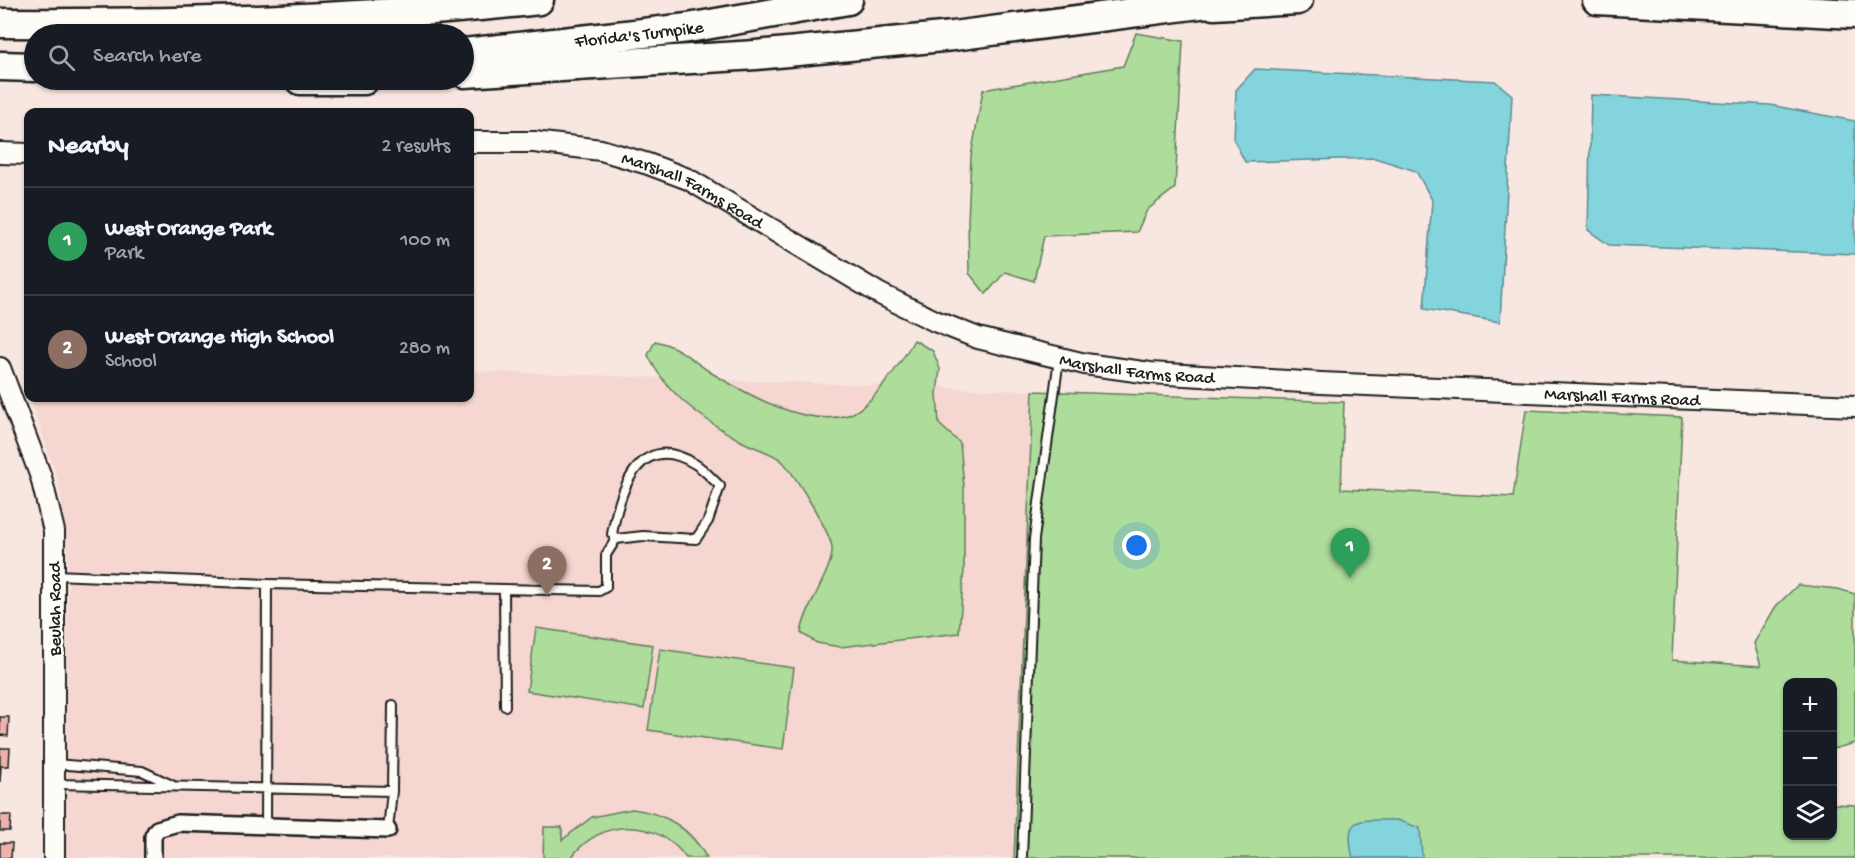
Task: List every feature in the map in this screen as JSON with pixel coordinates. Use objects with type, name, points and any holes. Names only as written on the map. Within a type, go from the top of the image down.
[{"type":"highway","points":[[205,22],[347,0]]},
{"type":"highway","points":[[1,23],[205,22],[456,9],[539,0]]},
{"type":"highway","name":"Florida's Turnpike","points":[[474,52],[688,28],[848,0]]},
{"type":"highway","points":[[474,72],[756,55],[954,36],[1231,0]]},
{"type":"highway","points":[[1152,9],[1298,0]]},
{"type":"highway","points":[[1597,0],[1855,14]]},
{"type":"highway","points":[[1,66],[24,67]]},
{"type":"street","name":"Marshall Farms Road","points":[[474,142],[502,140],[601,150],[648,164],[688,179],[880,294],[935,321],[978,338],[1059,359],[1150,372],[1321,383],[1855,406]]},
{"type":"street","points":[[0,153],[24,154]]},
{"type":"street","name":"Beulah Road","points":[[0,368],[41,477],[54,531],[54,858]]},
{"type":"street","points":[[153,858],[153,836],[162,826],[178,823],[388,830]]},
{"type":"lane","points":[[1022,858],[1034,539],[1059,359]]},
{"type":"lane","points":[[671,453],[696,464],[720,486],[708,521],[696,539],[643,536],[616,539],[612,534],[616,508],[638,463],[649,456],[671,453]]},
{"type":"lane","points":[[54,574],[267,584],[599,591],[606,587],[606,555],[616,539]]},
{"type":"lane","points":[[266,826],[268,788],[267,584]]},
{"type":"lane","points":[[504,589],[505,706]]},
{"type":"lane","points":[[388,830],[392,791],[393,705]]},
{"type":"lane","points":[[54,764],[142,771],[176,787]]},
{"type":"lane","points":[[54,784],[392,791]]},
{"type":"shaded area","points":[[474,371],[1033,391],[1014,858],[66,858],[68,551],[59,483],[31,402],[474,402]]},
{"type":"green space","points":[[1136,33],[1183,41],[1175,188],[1147,210],[1137,232],[1044,236],[1034,281],[1005,272],[986,294],[969,273],[968,221],[971,156],[983,90],[1123,66]]},
{"type":"green space","points":[[914,340],[933,351],[940,369],[937,394],[939,424],[960,443],[964,487],[964,569],[959,633],[840,647],[817,643],[801,633],[807,612],[828,567],[832,548],[811,503],[782,461],[741,441],[687,405],[665,382],[648,355],[655,341],[663,343],[758,398],[795,413],[831,418],[857,411],[876,394]]},
{"type":"green space","points":[[1033,391],[1344,402],[1341,489],[1513,497],[1526,410],[1682,417],[1672,660],[1761,666],[1754,643],[1776,606],[1798,585],[1838,589],[1855,594],[1855,743],[1837,748],[1837,678],[1783,678],[1783,840],[1837,840],[1837,804],[1855,805],[1855,858],[1014,858]]},
{"type":"green space","points":[[536,628],[653,645],[644,709],[527,691]]},
{"type":"green space","points":[[660,649],[794,668],[783,749],[648,730]]},
{"type":"green space","points":[[632,809],[656,814],[676,824],[693,838],[707,858],[686,858],[660,835],[629,828],[613,829],[597,835],[571,858],[543,858],[544,827],[562,827],[562,840],[592,817]]},
{"type":"water","points":[[1255,69],[1495,81],[1512,95],[1500,322],[1424,309],[1432,200],[1416,171],[1375,158],[1245,162],[1234,140],[1236,90]]},
{"type":"water","points":[[1591,95],[1770,105],[1855,121],[1855,254],[1609,245],[1588,230]]},
{"type":"water","points":[[1397,820],[1420,828],[1422,858],[1353,858],[1350,833],[1357,822]]},
{"type":"building","points":[[0,717],[9,717],[8,736],[0,735]]},
{"type":"building","points":[[0,748],[10,748],[9,766],[1,766],[0,782]]},
{"type":"building","points":[[0,815],[11,815],[10,831],[0,831]]},
{"type":"building","points":[[0,843],[12,843],[11,858],[0,858]]},
{"type":"place","name":"West Orange Park","points":[[1350,578]]},
{"type":"place","name":"West Orange High School","points":[[547,596]]}]
